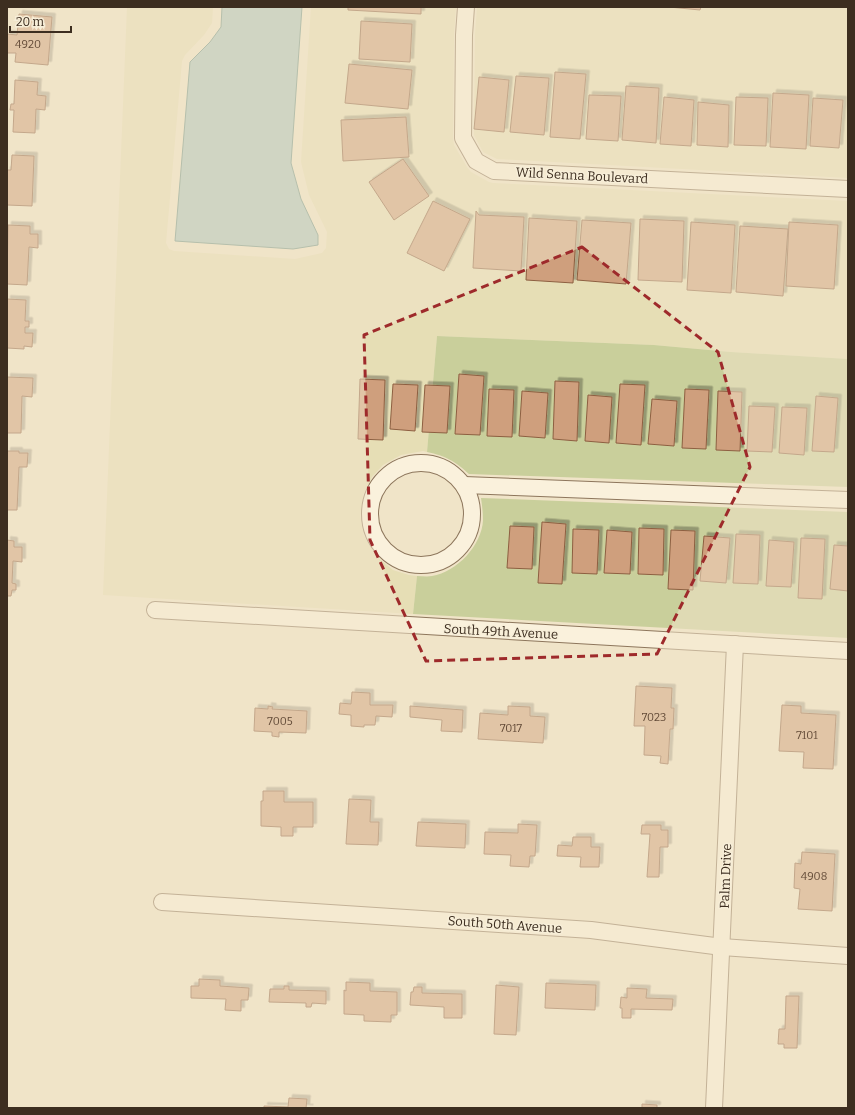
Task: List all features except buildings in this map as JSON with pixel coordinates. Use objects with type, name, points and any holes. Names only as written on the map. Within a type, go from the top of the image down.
[{"type":"street","name":"Wild Senna Boulevard","points":[[466,7],[464,35],[463,138],[476,161],[494,171],[848,189]]},
{"type":"street","points":[[464,486],[471,501],[472,518],[468,534],[459,549],[446,559],[429,564],[412,564],[396,558],[383,548],[374,533],[370,517],[374,496],[379,485],[390,474],[405,466],[421,463],[438,466],[453,473],[464,486],[848,500]]},
{"type":"street","name":"South 49th Avenue","points":[[155,610],[848,651]]},
{"type":"street","name":"Palm Drive","points":[[714,1108],[735,644]]},
{"type":"street","name":"South 50th Avenue","points":[[162,902],[591,930],[722,947],[848,956]]},
{"type":"highlighted area","points":[[582,247],[718,352],[750,467],[657,654],[426,661],[370,540],[364,335]]},
{"type":"shaded area","points":[[127,7],[213,7],[212,23],[204,35],[185,55],[182,61],[166,243],[169,249],[174,251],[295,259],[322,253],[326,248],[327,232],[309,195],[301,162],[311,7],[456,7],[454,34],[454,145],[471,172],[489,182],[848,201],[848,359],[731,352],[654,345],[437,336],[427,452],[423,451],[401,455],[383,465],[372,477],[363,495],[360,516],[364,536],[377,557],[393,570],[417,576],[413,614],[103,595]]},
{"type":"shaded area","points":[[477,7],[848,7],[848,178],[497,159],[483,152],[474,135],[475,35]]},
{"type":"green space","points":[[437,336],[654,345],[731,352],[848,359],[848,487],[469,474],[450,460],[440,455],[427,452]]},
{"type":"green space","points":[[481,498],[848,512],[848,638],[413,614],[417,576],[432,576],[450,569],[459,563],[473,548],[482,529],[483,517]]},
{"type":"water","points":[[222,7],[302,7],[291,163],[301,199],[318,235],[318,245],[293,249],[175,241],[190,62],[210,42],[221,27]]}]
